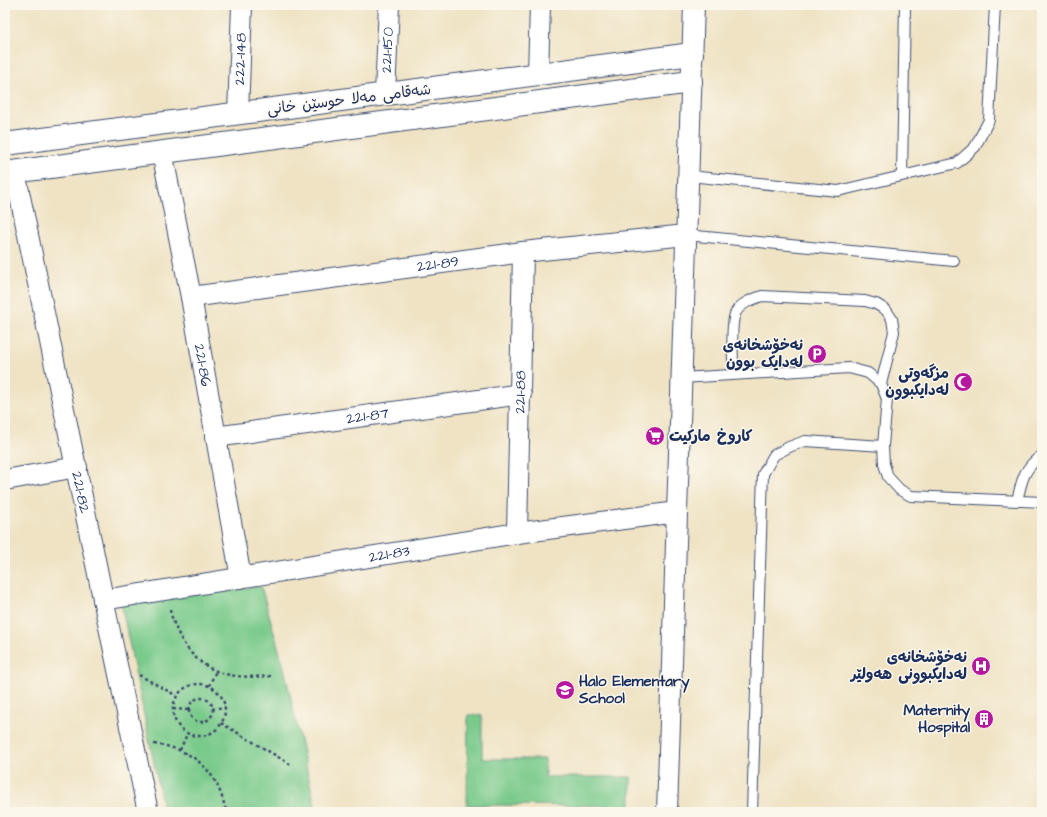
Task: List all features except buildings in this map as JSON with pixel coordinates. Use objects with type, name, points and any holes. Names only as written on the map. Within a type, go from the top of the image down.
[{"type":"street","name":"222-148","points":[[238,114],[242,5]]},
{"type":"street","name":"221-150","points":[[385,94],[389,5]]},
{"type":"street","points":[[538,74],[540,5]]},
{"type":"street","points":[[667,812],[694,5]]},
{"type":"street","name":"شەقامی مەلا حوسێن خانی","points":[[5,144],[692,54]]},
{"type":"street","name":"شەقامی مەلا حوسێن خانی","points":[[10,172],[692,82]]},
{"type":"street","name":"221-86","points":[[162,152],[191,297],[241,578]]},
{"type":"street","name":"221-82","points":[[10,172],[77,467],[102,600],[148,812]]},
{"type":"street","name":"221-89","points":[[191,297],[523,252],[686,235]]},
{"type":"street","name":"221-88","points":[[518,533],[523,252]]},
{"type":"street","name":"221-87","points":[[215,437],[521,394]]},
{"type":"street","points":[[5,480],[77,467]]},
{"type":"street","name":"221-83","points":[[102,600],[518,533],[677,512]]},
{"type":"lane","points":[[902,176],[905,5]]},
{"type":"lane","points":[[689,176],[838,191],[957,163],[975,147],[989,120],[995,5]]},
{"type":"lane","points":[[686,235],[954,261]]},
{"type":"lane","points":[[734,375],[733,324],[735,313],[751,299],[762,296],[865,301],[876,304],[886,310],[892,319],[894,332],[881,384]]},
{"type":"lane","points":[[681,378],[849,368],[868,373],[881,384],[887,399],[883,446],[884,464],[888,477],[900,490],[912,496],[1042,502]]},
{"type":"lane","points":[[752,812],[763,474],[774,455],[805,441],[883,446]]},
{"type":"lane","points":[[1018,501],[1023,476],[1030,466],[1042,455]]},
{"type":"path","points":[[167,589],[174,625],[188,650],[202,663],[216,671],[232,675],[252,677],[271,676]]},
{"type":"path","points":[[116,663],[178,696]]},
{"type":"path","points":[[209,686],[216,671]]},
{"type":"path","points":[[200,684],[209,686],[217,692],[225,707],[224,716],[216,730],[209,734],[193,736],[179,727],[175,720],[173,709],[178,696],[184,690],[200,684]]},
{"type":"path","points":[[202,698],[209,702],[212,709],[211,716],[205,721],[201,722],[194,720],[189,710],[192,703],[202,698]]},
{"type":"path","points":[[212,709],[225,707]]},
{"type":"path","points":[[173,709],[189,710]]},
{"type":"path","points":[[221,723],[290,764]]},
{"type":"path","points":[[180,750],[188,734]]},
{"type":"path","points":[[134,744],[150,743],[163,745],[180,750],[202,764],[217,783],[223,797],[226,812]]},
{"type":"green space","points":[[261,586],[284,668],[316,810],[267,812],[164,812],[121,603]]},
{"type":"green space","points":[[468,715],[482,715],[482,759],[545,759],[545,777],[631,777],[631,806],[467,805]]},
{"type":"place","name":"نەخۆشخانەی لەدایک بوون","points":[[817,354]]},
{"type":"place","name":"مزگەوتی لەدایکبوون","points":[[963,382]]},
{"type":"place","name":"كاروخ ماركیت","points":[[655,436]]},
{"type":"place","name":"نەخۆشخانەی لەدایکبوونی هەولێر","points":[[981,666]]},
{"type":"place","name":"Halo Elementary School","points":[[565,690]]},
{"type":"place","name":"Maternity Hospital","points":[[984,719]]}]
